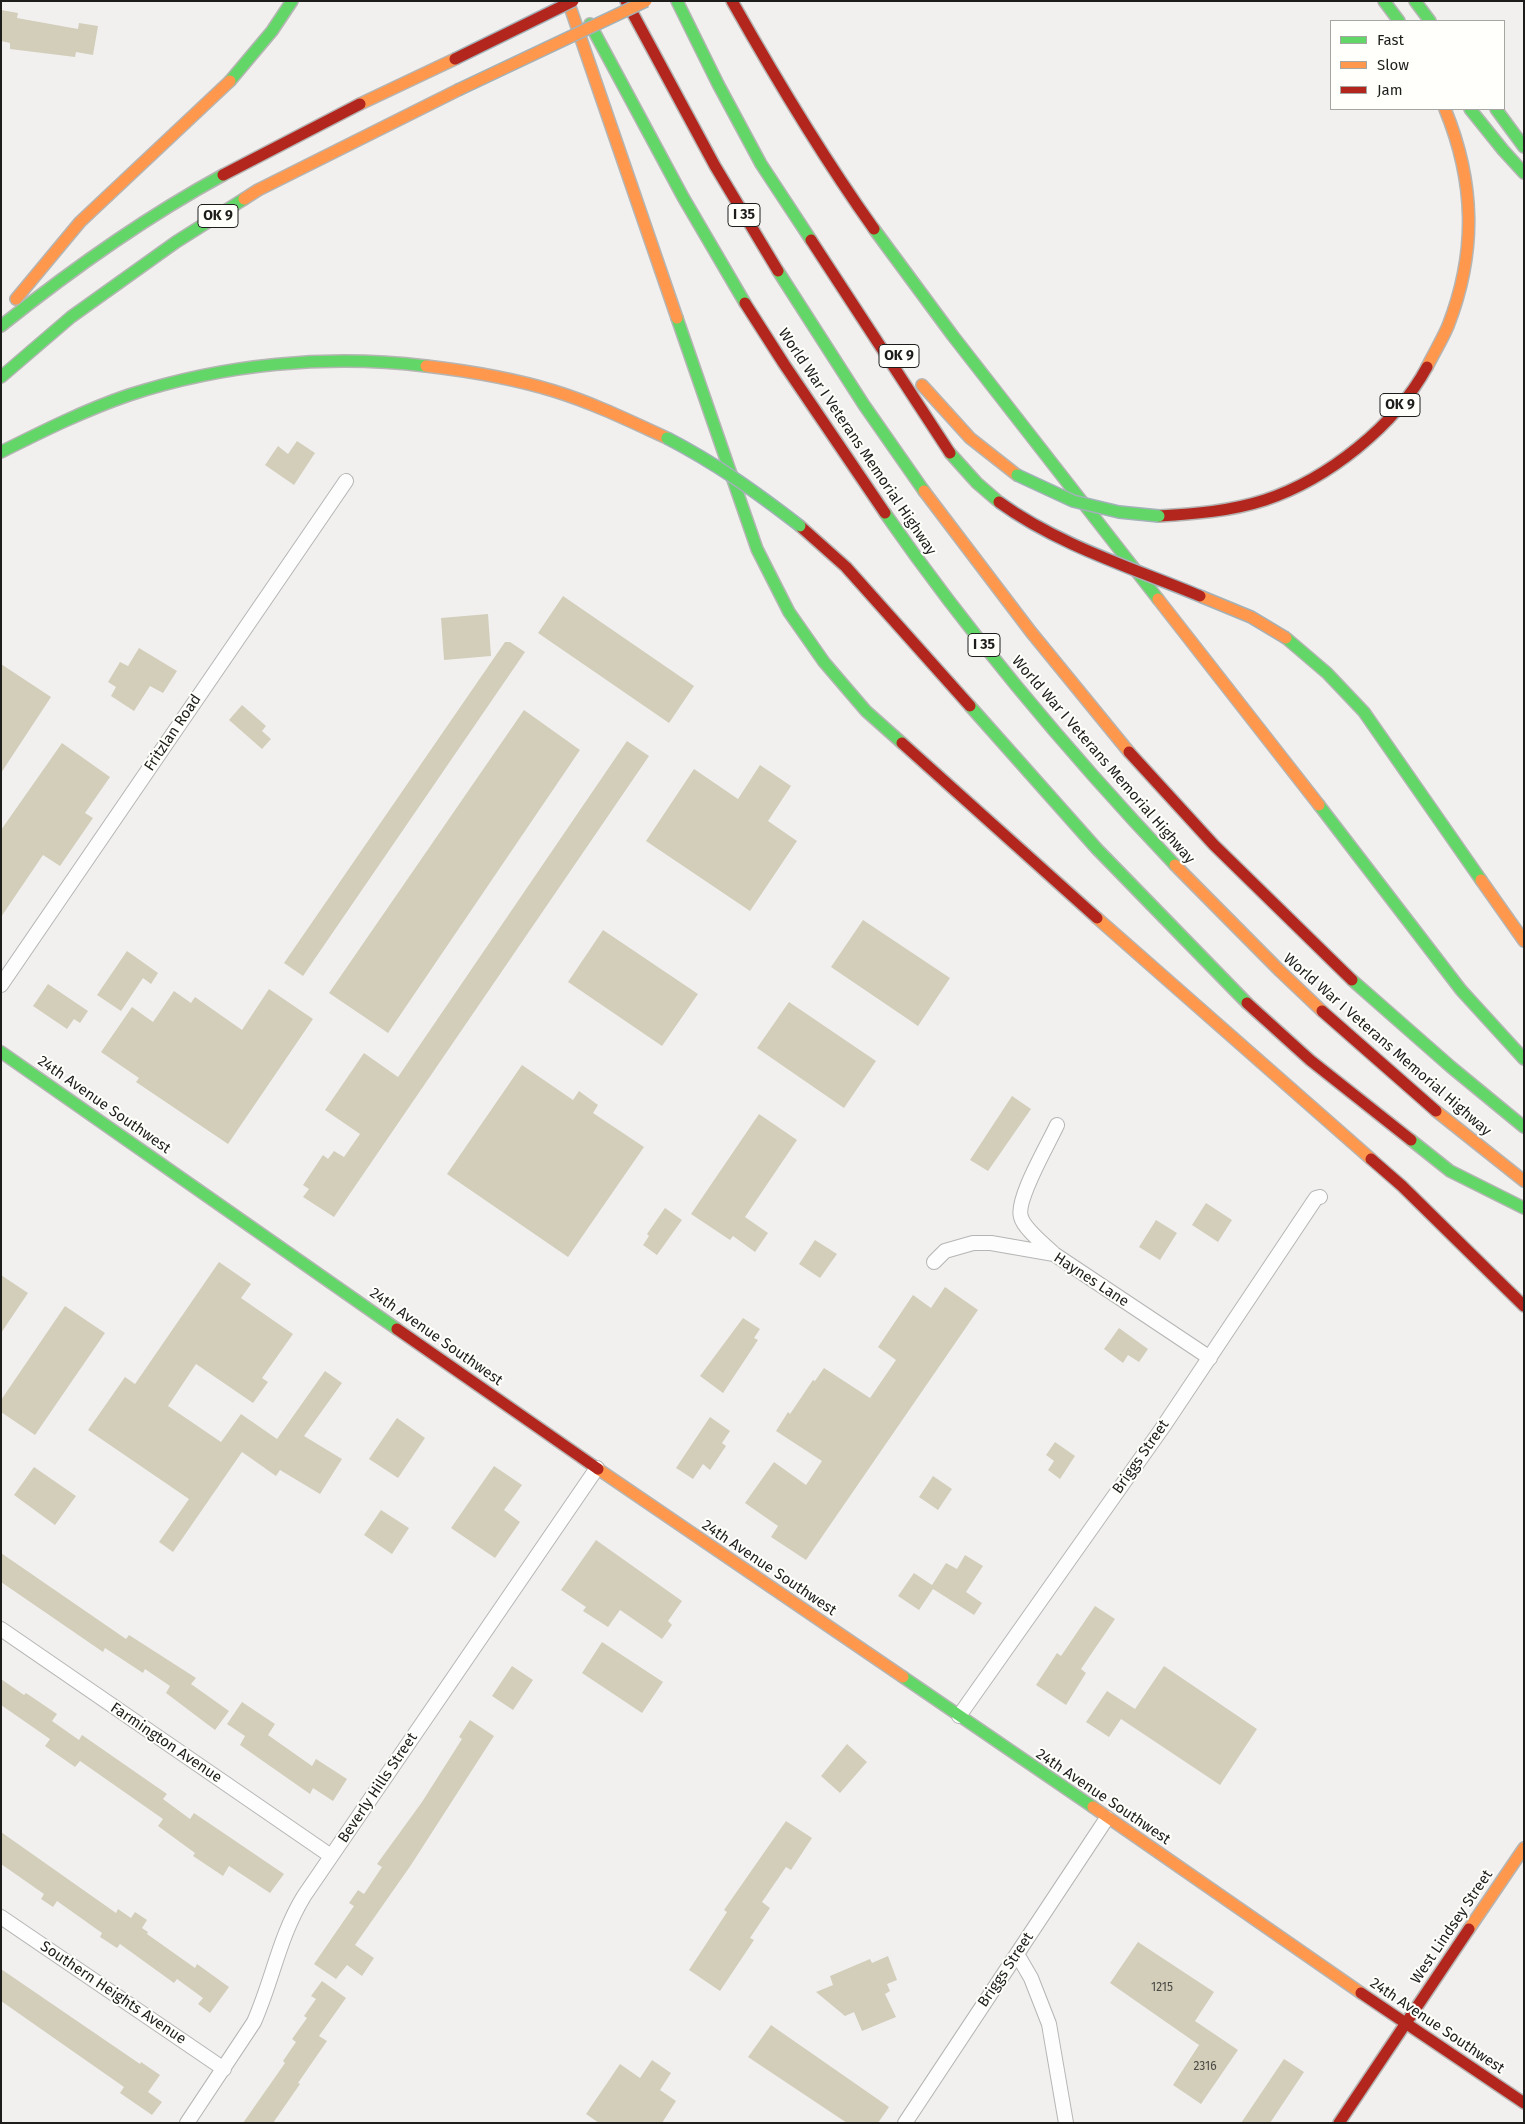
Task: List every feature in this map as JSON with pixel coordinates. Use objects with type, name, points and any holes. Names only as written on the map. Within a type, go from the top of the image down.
[{"type":"main road","points":[[1,317],[89,213],[231,80],[260,47],[292,1]]},
{"type":"main road","points":[[568,1],[757,549],[788,612],[824,662],[866,711],[1402,1186],[1524,1306]]},
{"type":"main road","points":[[1,326],[34,298],[115,241],[189,194],[259,153],[339,112],[573,1]]},
{"type":"main road","name":"World War I Veterans Memorial Highway","points":[[578,1],[653,144],[706,237],[782,362],[923,566],[992,655],[1163,853],[1259,951],[1345,1032],[1422,1099],[1524,1181]]},
{"type":"main road","name":"World War I Veterans Memorial Highway","points":[[626,1],[712,162],[787,285],[874,422],[966,551],[1085,700],[1179,807],[1242,874],[1418,1038],[1524,1127]]},
{"type":"main road","name":"OK 9","points":[[1,377],[71,317],[176,242],[250,196],[458,90],[646,1]]},
{"type":"main road","name":"OK 9","points":[[677,1],[718,84],[761,164],[813,244],[932,399],[970,438],[1017,475],[1074,501],[1119,512],[1160,516],[1189,515],[1244,506],[1278,495],[1338,464],[1365,443],[1410,392],[1431,361],[1450,322],[1459,292],[1466,256],[1469,220],[1467,182],[1460,147],[1445,110]]},
{"type":"main road","points":[[732,1],[749,34],[816,143],[906,274],[1042,452],[1191,640],[1461,990],[1524,1058]]},
{"type":"main road","points":[[1384,1],[1398,20]]},
{"type":"main road","points":[[1415,1],[1429,20]]},
{"type":"main road","points":[[1471,110],[1492,134],[1513,164],[1524,174]]},
{"type":"main road","points":[[1497,110],[1524,147]]},
{"type":"main road","points":[[813,244],[953,457],[977,483],[1024,520],[1051,534],[1251,617],[1286,638],[1328,672],[1364,712],[1524,942]]},
{"type":"main road","points":[[1,452],[42,429],[141,392],[214,372],[274,363],[315,360],[396,361],[474,372],[538,387],[602,408],[667,438],[749,486],[800,526],[846,568],[1097,849],[1229,986],[1310,1060],[1450,1171],[1524,1208]]},
{"type":"main road","name":"24th Avenue Southwest","points":[[1,1052],[596,1468],[1524,2102]]},
{"type":"main road","name":"West Lindsey Street","points":[[1339,2123],[1524,1848]]},
{"type":"street","name":"Fritzlan Road","points":[[1,985],[346,481]]},
{"type":"street","points":[[1054,1254],[1026,1227],[1021,1218],[1020,1209],[1024,1192],[1057,1125]]},
{"type":"street","name":"Briggs Street","points":[[959,1716],[1210,1358],[1316,1198],[1320,1197]]},
{"type":"street","name":"Haynes Lane","points":[[934,1262],[945,1251],[973,1243],[991,1243],[1054,1254],[1210,1358]]},
{"type":"street","name":"Beverly Hills Street","points":[[187,2123],[257,2016],[283,1936],[294,1914],[596,1468]]},
{"type":"street","name":"Farmington Avenue","points":[[1,1629],[332,1856]]},
{"type":"street","name":"Briggs Street","points":[[906,2123],[922,2095],[1106,1818]]},
{"type":"street","name":"Southern Heights Avenue","points":[[1,1918],[224,2069]]},
{"type":"street","points":[[1017,1954],[1031,1978],[1048,2024],[1066,2123]]},
{"type":"building","points":[[1,10],[18,13],[17,18],[78,29],[79,23],[98,26],[93,55],[76,52],[75,57],[10,49],[10,43],[1,41]]},
{"type":"building","points":[[297,441],[315,453],[294,485],[265,465],[278,446],[288,454]]},
{"type":"building","points":[[563,596],[694,686],[669,723],[538,633]]},
{"type":"building","points":[[488,614],[491,656],[444,660],[441,618]]},
{"type":"building","points":[[505,642],[510,642],[525,652],[303,976],[284,963]]},
{"type":"building","points":[[139,648],[177,671],[163,693],[150,686],[134,711],[111,696],[116,687],[108,682],[120,662],[128,666]]},
{"type":"building","points":[[1,664],[51,697],[1,773]]},
{"type":"building","points":[[242,705],[266,726],[262,731],[271,739],[262,749],[229,720]]},
{"type":"building","points":[[524,710],[580,750],[388,1033],[329,993]]},
{"type":"building","points":[[627,741],[649,756],[334,1217],[303,1197],[309,1189],[303,1185],[323,1155],[328,1159],[334,1151],[344,1157],[360,1134],[325,1110],[364,1053],[398,1077]]},
{"type":"building","points":[[62,743],[110,777],[85,813],[93,818],[60,866],[43,855],[1,917],[1,830]]},
{"type":"building","points":[[760,765],[791,786],[768,821],[797,841],[750,911],[646,841],[694,769],[738,799]]},
{"type":"building","points":[[863,920],[950,978],[918,1026],[831,967]]},
{"type":"building","points":[[603,930],[698,994],[662,1046],[568,982]]},
{"type":"building","points":[[127,951],[158,973],[151,984],[143,978],[121,1011],[97,995]]},
{"type":"building","points":[[48,984],[88,1011],[80,1023],[74,1019],[67,1029],[33,1006]]},
{"type":"building","points":[[269,989],[313,1019],[228,1144],[136,1082],[139,1078],[101,1052],[132,1007],[153,1022],[174,991],[191,1003],[195,997],[242,1030]]},
{"type":"building","points":[[789,1002],[876,1061],[844,1108],[757,1048]]},
{"type":"building","points":[[522,1065],[573,1100],[579,1091],[598,1105],[593,1113],[644,1147],[568,1257],[447,1174]]},
{"type":"building","points":[[1012,1096],[1031,1109],[988,1171],[970,1160]]},
{"type":"building","points":[[759,1114],[797,1140],[745,1217],[768,1233],[755,1252],[733,1236],[730,1240],[691,1214]]},
{"type":"building","points":[[1206,1203],[1232,1220],[1218,1242],[1192,1225]]},
{"type":"building","points":[[665,1208],[682,1220],[657,1255],[643,1245],[649,1236],[647,1234]]},
{"type":"building","points":[[1156,1220],[1177,1233],[1160,1260],[1139,1247]]},
{"type":"building","points":[[815,1240],[837,1254],[820,1278],[799,1264]]},
{"type":"building","points":[[219,1262],[251,1284],[241,1298],[293,1334],[262,1378],[268,1382],[253,1403],[196,1364],[168,1406],[221,1442],[241,1414],[277,1439],[325,1371],[342,1383],[304,1436],[342,1459],[320,1494],[280,1470],[276,1476],[242,1452],[173,1552],[159,1542],[189,1499],[88,1430],[125,1377],[135,1384]]},
{"type":"building","points":[[1,1275],[28,1293],[1,1333]]},
{"type":"building","points":[[945,1287],[978,1310],[806,1560],[771,1537],[778,1526],[745,1503],[774,1462],[806,1485],[822,1461],[776,1431],[788,1412],[790,1414],[813,1380],[815,1381],[824,1368],[870,1398],[896,1360],[878,1347],[913,1295],[931,1308]]},
{"type":"building","points":[[65,1306],[105,1333],[35,1435],[1,1412],[1,1400]]},
{"type":"building","points":[[743,1318],[760,1329],[754,1338],[758,1340],[723,1393],[700,1376]]},
{"type":"building","points":[[1119,1328],[1148,1349],[1139,1362],[1128,1355],[1123,1363],[1104,1349]]},
{"type":"building","points":[[710,1417],[730,1431],[722,1443],[726,1446],[710,1470],[703,1464],[693,1479],[676,1468]]},
{"type":"building","points":[[397,1418],[425,1438],[398,1478],[369,1459]]},
{"type":"building","points":[[1055,1442],[1075,1456],[1060,1479],[1048,1470],[1054,1461],[1046,1455]]},
{"type":"building","points":[[494,1466],[522,1485],[504,1510],[520,1522],[495,1558],[451,1528]]},
{"type":"building","points":[[34,1467],[76,1496],[55,1525],[14,1495]]},
{"type":"building","points":[[933,1476],[952,1489],[938,1510],[919,1497]]},
{"type":"building","points":[[381,1510],[409,1528],[392,1554],[364,1535]]},
{"type":"building","points":[[596,1540],[682,1601],[668,1621],[672,1625],[662,1639],[620,1610],[608,1627],[583,1611],[586,1607],[561,1590]]},
{"type":"building","points":[[1,1553],[126,1639],[129,1635],[196,1678],[191,1684],[229,1711],[215,1730],[166,1693],[170,1686],[145,1669],[143,1673],[105,1648],[103,1652],[1,1582]]},
{"type":"building","points":[[965,1555],[983,1566],[966,1592],[982,1603],[974,1615],[933,1589],[919,1610],[898,1596],[914,1573],[932,1585],[946,1563],[957,1569]]},
{"type":"building","points":[[1095,1606],[1115,1619],[1081,1669],[1086,1673],[1066,1705],[1036,1685],[1057,1653],[1061,1656]]},
{"type":"building","points":[[602,1642],[663,1682],[642,1713],[582,1673]]},
{"type":"building","points":[[512,1666],[533,1680],[513,1710],[492,1696]]},
{"type":"building","points":[[1164,1666],[1257,1729],[1220,1785],[1121,1719],[1109,1737],[1086,1722],[1107,1691],[1135,1709]]},
{"type":"building","points":[[1,1679],[57,1714],[52,1721],[79,1740],[82,1735],[167,1794],[163,1799],[190,1819],[194,1813],[284,1874],[270,1893],[229,1866],[223,1876],[193,1856],[195,1853],[158,1826],[163,1819],[80,1761],[75,1767],[45,1746],[50,1739],[1,1705]]},
{"type":"building","points":[[242,1702],[275,1724],[268,1735],[312,1766],[316,1759],[347,1779],[333,1801],[313,1788],[310,1794],[240,1745],[245,1736],[227,1724]]},
{"type":"building","points":[[470,1720],[494,1736],[411,1865],[355,1945],[374,1958],[362,1976],[347,1965],[336,1979],[314,1964],[354,1906],[349,1903],[358,1890],[364,1894],[382,1867],[377,1864],[422,1802],[462,1739],[459,1737]]},
{"type":"building","points":[[847,1744],[867,1762],[840,1793],[821,1776]]},
{"type":"building","points":[[786,1821],[812,1838],[791,1870],[786,1867],[762,1902],[770,1908],[750,1938],[754,1940],[720,1991],[689,1970],[727,1912],[724,1910]]},
{"type":"building","points":[[1,1832],[116,1913],[118,1909],[131,1918],[135,1912],[147,1920],[142,1928],[148,1932],[147,1934],[195,1968],[197,1964],[229,1987],[210,2013],[198,2004],[203,1998],[177,1979],[174,1983],[120,1944],[117,1948],[100,1937],[102,1933],[57,1901],[53,1907],[41,1899],[44,1894],[1,1864]]},
{"type":"building","points":[[1138,1942],[1214,1992],[1195,2021],[1238,2050],[1201,2104],[1173,2085],[1199,2045],[1110,1983]]},
{"type":"building","points":[[888,1956],[897,1980],[887,1984],[890,1991],[885,1994],[896,2017],[862,2031],[854,2012],[845,2016],[816,1992],[833,1985],[830,1976],[870,1959],[872,1963]]},
{"type":"building","points":[[1,1969],[140,2064],[141,2062],[160,2075],[148,2092],[162,2102],[152,2115],[120,2093],[124,2087],[1,2001]]},
{"type":"building","points":[[322,1981],[346,1998],[319,2036],[327,2041],[273,2123],[243,2123],[285,2063],[283,2061],[296,2042],[292,2039],[307,2018],[304,2016],[316,1999],[311,1996]]},
{"type":"building","points":[[771,2025],[889,2107],[878,2123],[847,2123],[748,2057]]},
{"type":"building","points":[[1284,2059],[1304,2072],[1270,2123],[1241,2123]]},
{"type":"building","points":[[652,2060],[671,2073],[660,2090],[676,2101],[662,2123],[599,2123],[586,2114],[620,2064],[640,2078]]},
{"type":"traffic: fast","points":[[230,81],[272,31],[292,1]]},
{"type":"traffic: fast","points":[[677,1],[718,84],[761,164],[811,240]]},
{"type":"traffic: fast","points":[[1384,1],[1398,20]]},
{"type":"traffic: fast","points":[[1415,1],[1429,20]]},
{"type":"traffic: fast","points":[[590,24],[683,197],[745,303]]},
{"type":"traffic: fast","points":[[1471,110],[1524,173]]},
{"type":"traffic: fast","points":[[1497,110],[1524,147]]},
{"type":"traffic: fast","points":[[1,326],[54,285],[136,227],[223,175]]},
{"type":"traffic: fast","points":[[1,377],[71,317],[176,242],[244,199]]},
{"type":"traffic: fast","points":[[874,229],[953,336],[1158,599]]},
{"type":"traffic: fast","points":[[778,271],[864,405],[924,491]]},
{"type":"traffic: fast","points":[[677,318],[757,549],[789,612],[824,662],[866,711],[902,743]]},
{"type":"traffic: fast","points":[[1,452],[96,407],[165,384],[202,376],[276,364],[314,362],[351,361],[426,366]]},
{"type":"traffic: fast","points":[[667,438],[736,479],[800,526]]},
{"type":"traffic: fast","points":[[950,453],[977,483],[999,502]]},
{"type":"traffic: fast","points":[[1017,475],[1073,501],[1119,512],[1159,516]]},
{"type":"traffic: fast","points":[[885,513],[952,605],[1024,695],[1098,781],[1175,865]]},
{"type":"traffic: fast","points":[[1286,638],[1327,673],[1364,712],[1481,880]]},
{"type":"traffic: fast","points":[[970,706],[1097,849],[1247,1003]]},
{"type":"traffic: fast","points":[[1319,805],[1461,990],[1524,1059]]},
{"type":"traffic: fast","points":[[1352,980],[1451,1067],[1524,1127]]},
{"type":"traffic: fast","points":[[1,1052],[397,1329]]},
{"type":"traffic: fast","points":[[1411,1140],[1450,1171],[1524,1208]]},
{"type":"traffic: fast","points":[[903,1677],[1093,1807]]},
{"type":"traffic: slow","points":[[568,1],[677,318]]},
{"type":"traffic: slow","points":[[458,90],[646,1]]},
{"type":"traffic: slow","points":[[360,104],[455,59]]},
{"type":"traffic: slow","points":[[16,299],[80,222],[230,81]]},
{"type":"traffic: slow","points":[[244,199],[258,190],[458,90]]},
{"type":"traffic: slow","points":[[1427,367],[1448,326],[1464,271],[1468,244],[1467,190],[1455,136],[1445,110]]},
{"type":"traffic: slow","points":[[426,366],[522,382],[554,391],[597,407],[667,438]]},
{"type":"traffic: slow","points":[[922,385],[970,438],[1017,475]]},
{"type":"traffic: slow","points":[[924,491],[1031,632],[1129,752]]},
{"type":"traffic: slow","points":[[1200,596],[1251,617],[1286,638]]},
{"type":"traffic: slow","points":[[1158,599],[1319,805]]},
{"type":"traffic: slow","points":[[1175,865],[1322,1011]]},
{"type":"traffic: slow","points":[[1481,880],[1524,941]]},
{"type":"traffic: slow","points":[[1097,918],[1371,1159]]},
{"type":"traffic: slow","points":[[1436,1111],[1524,1181]]},
{"type":"traffic: slow","points":[[598,1469],[903,1677]]},
{"type":"traffic: slow","points":[[1093,1807],[1361,1993]]},
{"type":"traffic: slow","points":[[1469,1929],[1524,1848]]},
{"type":"traffic: jam","points":[[455,59],[573,1]]},
{"type":"traffic: jam","points":[[626,1],[715,166],[778,271]]},
{"type":"traffic: jam","points":[[732,1],[800,117],[874,229]]},
{"type":"traffic: jam","points":[[223,175],[360,104]]},
{"type":"traffic: jam","points":[[811,240],[950,453]]},
{"type":"traffic: jam","points":[[745,303],[885,513]]},
{"type":"traffic: jam","points":[[1159,516],[1213,511],[1252,504],[1289,491],[1312,479],[1358,448],[1378,429],[1397,410],[1427,367]]},
{"type":"traffic: jam","points":[[999,502],[1046,531],[1096,555],[1200,596]]},
{"type":"traffic: jam","points":[[800,526],[846,567],[970,706]]},
{"type":"traffic: jam","points":[[902,743],[1097,918]]},
{"type":"traffic: jam","points":[[1129,752],[1214,845],[1352,980]]},
{"type":"traffic: jam","points":[[1247,1003],[1310,1060],[1411,1140]]},
{"type":"traffic: jam","points":[[1322,1011],[1436,1111]]},
{"type":"traffic: jam","points":[[1371,1159],[1402,1186],[1524,1306]]},
{"type":"traffic: jam","points":[[397,1329],[598,1469]]},
{"type":"traffic: jam","points":[[1339,2123],[1469,1929]]},
{"type":"traffic: jam","points":[[1361,1993],[1524,2103]]}]
